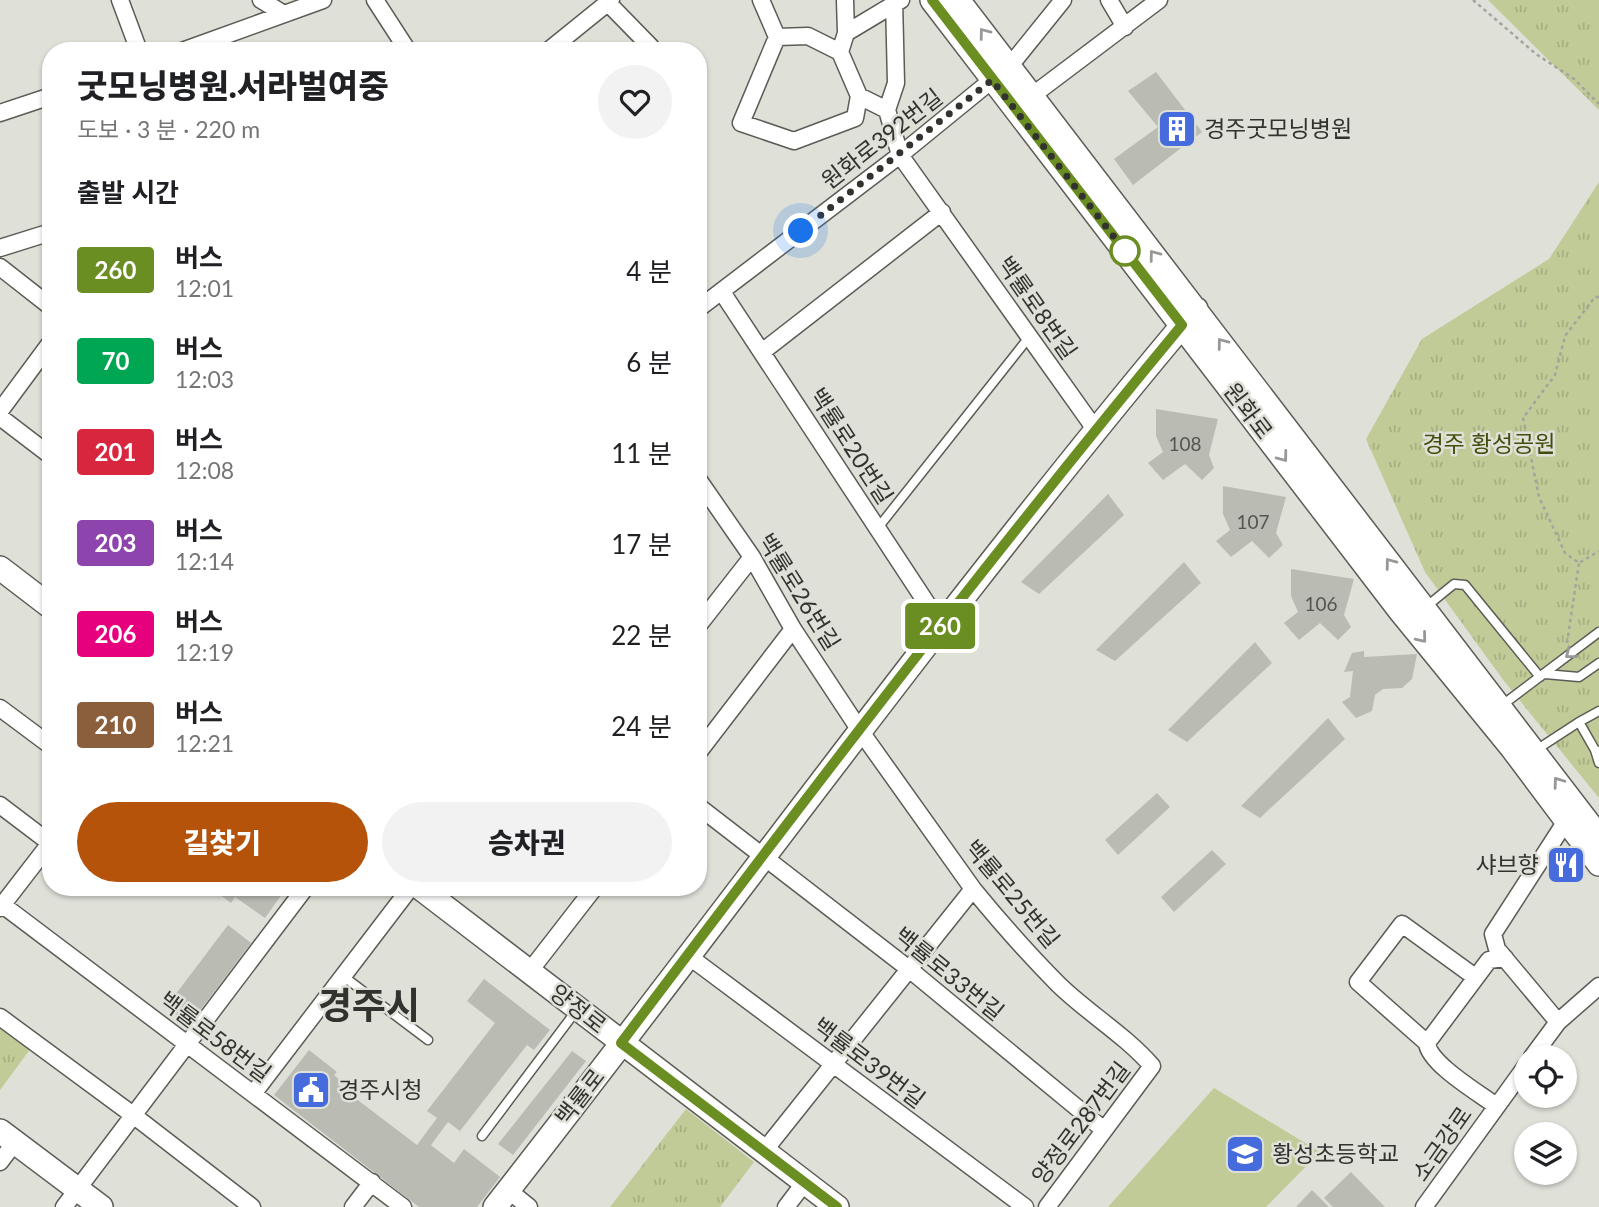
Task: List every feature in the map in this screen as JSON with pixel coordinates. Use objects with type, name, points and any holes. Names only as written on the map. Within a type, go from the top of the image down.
[{"type":"main road","name":"원화로","points":[[932,0],[1001,73],[1189,317],[1501,706],[1599,837]]},
{"type":"main road","name":"원화로","points":[[958,0],[1001,73],[1033,96],[1401,612],[1512,748],[1599,864]]},
{"type":"main road","name":"백률로","points":[[501,1199],[859,729],[1095,429],[1189,317]]},
{"type":"main road","points":[[0,568],[42,600]]},
{"type":"main road","name":"양정로","points":[[431,896],[837,1207]]},
{"type":"main road","points":[[7,1136],[71,1198],[101,1207]]},
{"type":"street","points":[[120,0],[136,42]]},
{"type":"street","points":[[261,0],[284,14]]},
{"type":"street","points":[[206,42],[323,0]]},
{"type":"street","points":[[375,0],[402,42]]},
{"type":"street","points":[[761,0],[777,37],[741,123],[794,141],[855,118],[859,96],[840,52],[808,36],[777,37]]},
{"type":"street","points":[[840,52],[846,33],[845,0]]},
{"type":"street","points":[[1001,73],[1063,0]]},
{"type":"street","points":[[1109,0],[1125,27]]},
{"type":"street","points":[[1033,96],[1159,0]]},
{"type":"street","points":[[559,42],[610,1],[646,42]]},
{"type":"street","points":[[846,33],[897,1]]},
{"type":"street","points":[[897,1],[896,83],[887,110],[900,155]]},
{"type":"street","name":"원화로392번길","points":[[707,303],[900,155],[1001,73]]},
{"type":"street","points":[[859,96],[887,110]]},
{"type":"street","points":[[0,113],[42,99]]},
{"type":"street","name":"백률로8번길","points":[[900,155],[1095,429]]},
{"type":"street","points":[[762,352],[942,212]]},
{"type":"street","points":[[0,248],[42,235]]},
{"type":"street","points":[[0,267],[42,300]]},
{"type":"street","name":"백률로20번길","points":[[722,292],[941,625]]},
{"type":"street","points":[[0,411],[42,354]]},
{"type":"street","points":[[0,417],[42,449]]},
{"type":"street","name":"백률로26번길","points":[[707,498],[752,557],[793,629],[859,729]]},
{"type":"street","points":[[707,614],[752,557]]},
{"type":"street","points":[[707,740],[793,629]]},
{"type":"street","points":[[0,708],[42,739]]},
{"type":"street","name":"백률로25번길","points":[[859,729],[992,912],[1060,986],[1137,1049],[1152,1066]]},
{"type":"street","points":[[0,805],[42,835]]},
{"type":"street","name":"백률로33번길","points":[[707,813],[909,969],[1104,1130]]},
{"type":"street","points":[[1558,1022],[1497,949],[1493,934],[1566,821]]},
{"type":"street","points":[[1,905],[42,853]]},
{"type":"street","points":[[764,1151],[973,889]]},
{"type":"street","points":[[71,1198],[299,896]]},
{"type":"street","points":[[253,1094],[404,896]]},
{"type":"street","points":[[529,972],[587,896]]},
{"type":"street","name":"백률로58번길","points":[[1,905],[403,1207]]},
{"type":"street","name":"소금강로","points":[[1475,977],[1402,924],[1358,982],[1427,1043],[1435,1061],[1496,1106]]},
{"type":"street","name":"백률로39번길","points":[[687,955],[1025,1207]]},
{"type":"street","points":[[1427,1043],[1489,960],[1505,958]]},
{"type":"street","points":[[1541,1045],[1558,1022],[1599,986]]},
{"type":"street","points":[[0,1017],[252,1207]]},
{"type":"street","name":"양정로287번길","points":[[1047,1207],[1152,1066]]},
{"type":"street","name":"소금강로","points":[[1424,1207],[1514,1082]]},
{"type":"street","points":[[0,1162],[7,1136]]},
{"type":"street","points":[[353,1207],[372,1182]]},
{"type":"street","points":[[786,1207],[805,1182]]},
{"type":"street","points":[[501,1199],[529,1207]]},
{"type":"lane","points":[[877,529],[1030,336]]},
{"type":"lane","points":[[1424,608],[1454,584],[1465,584],[1543,675],[1579,677],[1599,663]]},
{"type":"lane","points":[[1501,706],[1599,632]]},
{"type":"lane","points":[[1535,751],[1599,711]]},
{"type":"lane","points":[[1579,722],[1597,751],[1599,763]]},
{"type":"lane","points":[[343,976],[428,1040]]},
{"type":"lane","points":[[482,1136],[578,1009]]},
{"type":"path","points":[[1473,0],[1536,54],[1573,79],[1599,104]]},
{"type":"path","points":[[1579,563],[1565,553],[1539,497],[1523,418],[1555,375],[1565,336],[1595,297],[1599,297]]},
{"type":"path","points":[[1579,563],[1599,551]]},
{"type":"path","points":[[1564,659],[1579,563]]},
{"type":"green space","points":[[1488,0],[1599,0],[1599,110]]},
{"type":"green space","name":"경주 황성공원","points":[[1599,182],[1599,798],[1504,681],[1425,572],[1366,439],[1422,339],[1549,259]]},
{"type":"green space","points":[[0,1025],[31,1048],[0,1090]]},
{"type":"green space","points":[[1214,1088],[1320,1152],[1266,1207],[1108,1207]]},
{"type":"green space","points":[[686,1109],[754,1162],[720,1207],[610,1207]]},
{"type":"building","name":"경주굿모닝병원","points":[[1156,72],[1202,132],[1133,185],[1114,159],[1158,127],[1128,91]]},
{"type":"building","points":[[1156,409],[1218,419],[1209,455],[1214,468],[1202,480],[1185,464],[1163,480],[1148,463],[1163,452],[1156,436]]},
{"type":"building","points":[[1223,486],[1286,497],[1276,533],[1283,545],[1269,558],[1252,541],[1231,557],[1216,541],[1230,530],[1223,514]]},
{"type":"building","points":[[1108,494],[1124,515],[1039,594],[1021,582]]},
{"type":"building","points":[[1184,562],[1201,583],[1115,661],[1096,650]]},
{"type":"building","points":[[1291,569],[1354,579],[1344,615],[1351,627],[1338,640],[1320,623],[1299,640],[1284,623],[1298,612],[1291,596]]},
{"type":"building","points":[[1255,642],[1272,663],[1187,742],[1168,730]]},
{"type":"building","points":[[1364,651],[1364,657],[1417,654],[1412,679],[1402,688],[1383,689],[1375,695],[1372,711],[1356,718],[1342,702],[1350,697],[1353,671],[1344,672],[1352,653]]},
{"type":"building","points":[[1328,718],[1345,739],[1260,818],[1241,806]]},
{"type":"building","points":[[1157,793],[1170,807],[1118,855],[1105,840]]},
{"type":"building","points":[[1212,850],[1226,864],[1174,912],[1161,897]]},
{"type":"building","points":[[222,896],[281,896],[265,918],[235,897],[231,903]]},
{"type":"building","points":[[228,925],[251,943],[189,1025],[166,1007]]},
{"type":"building","name":"경주시청","points":[[484,979],[550,1030],[534,1050],[527,1045],[460,1131],[448,1122],[431,1145],[454,1163],[464,1149],[500,1177],[477,1207],[419,1207],[274,1095],[309,1050],[337,1072],[334,1075],[341,1081],[338,1085],[417,1145],[437,1118],[427,1111],[495,1023],[467,1001]]},
{"type":"building","points":[[572,1051],[586,1061],[513,1155],[498,1144]]},
{"type":"building","points":[[1351,1172],[1385,1207],[1333,1207],[1324,1198]]},
{"type":"building","points":[[1312,1190],[1329,1207],[1296,1207]]},
{"type":"bus line","name":"260","points":[[837,1207],[621,1043],[859,729],[1095,429],[1182,325],[932,0]]},
{"type":"place","name":"경주굿모닝병원","points":[[1177,129]]},
{"type":"place","name":"샤브향","points":[[1566,865]]},
{"type":"place","name":"경주시청","points":[[311,1090]]},
{"type":"place","name":"황성초등학교","points":[[1245,1154]]},
{"type":"district","name":"경주시","points":[[369,1006]]},
{"type":"route","points":[[801,231],[992,80],[1125,251]]}]
